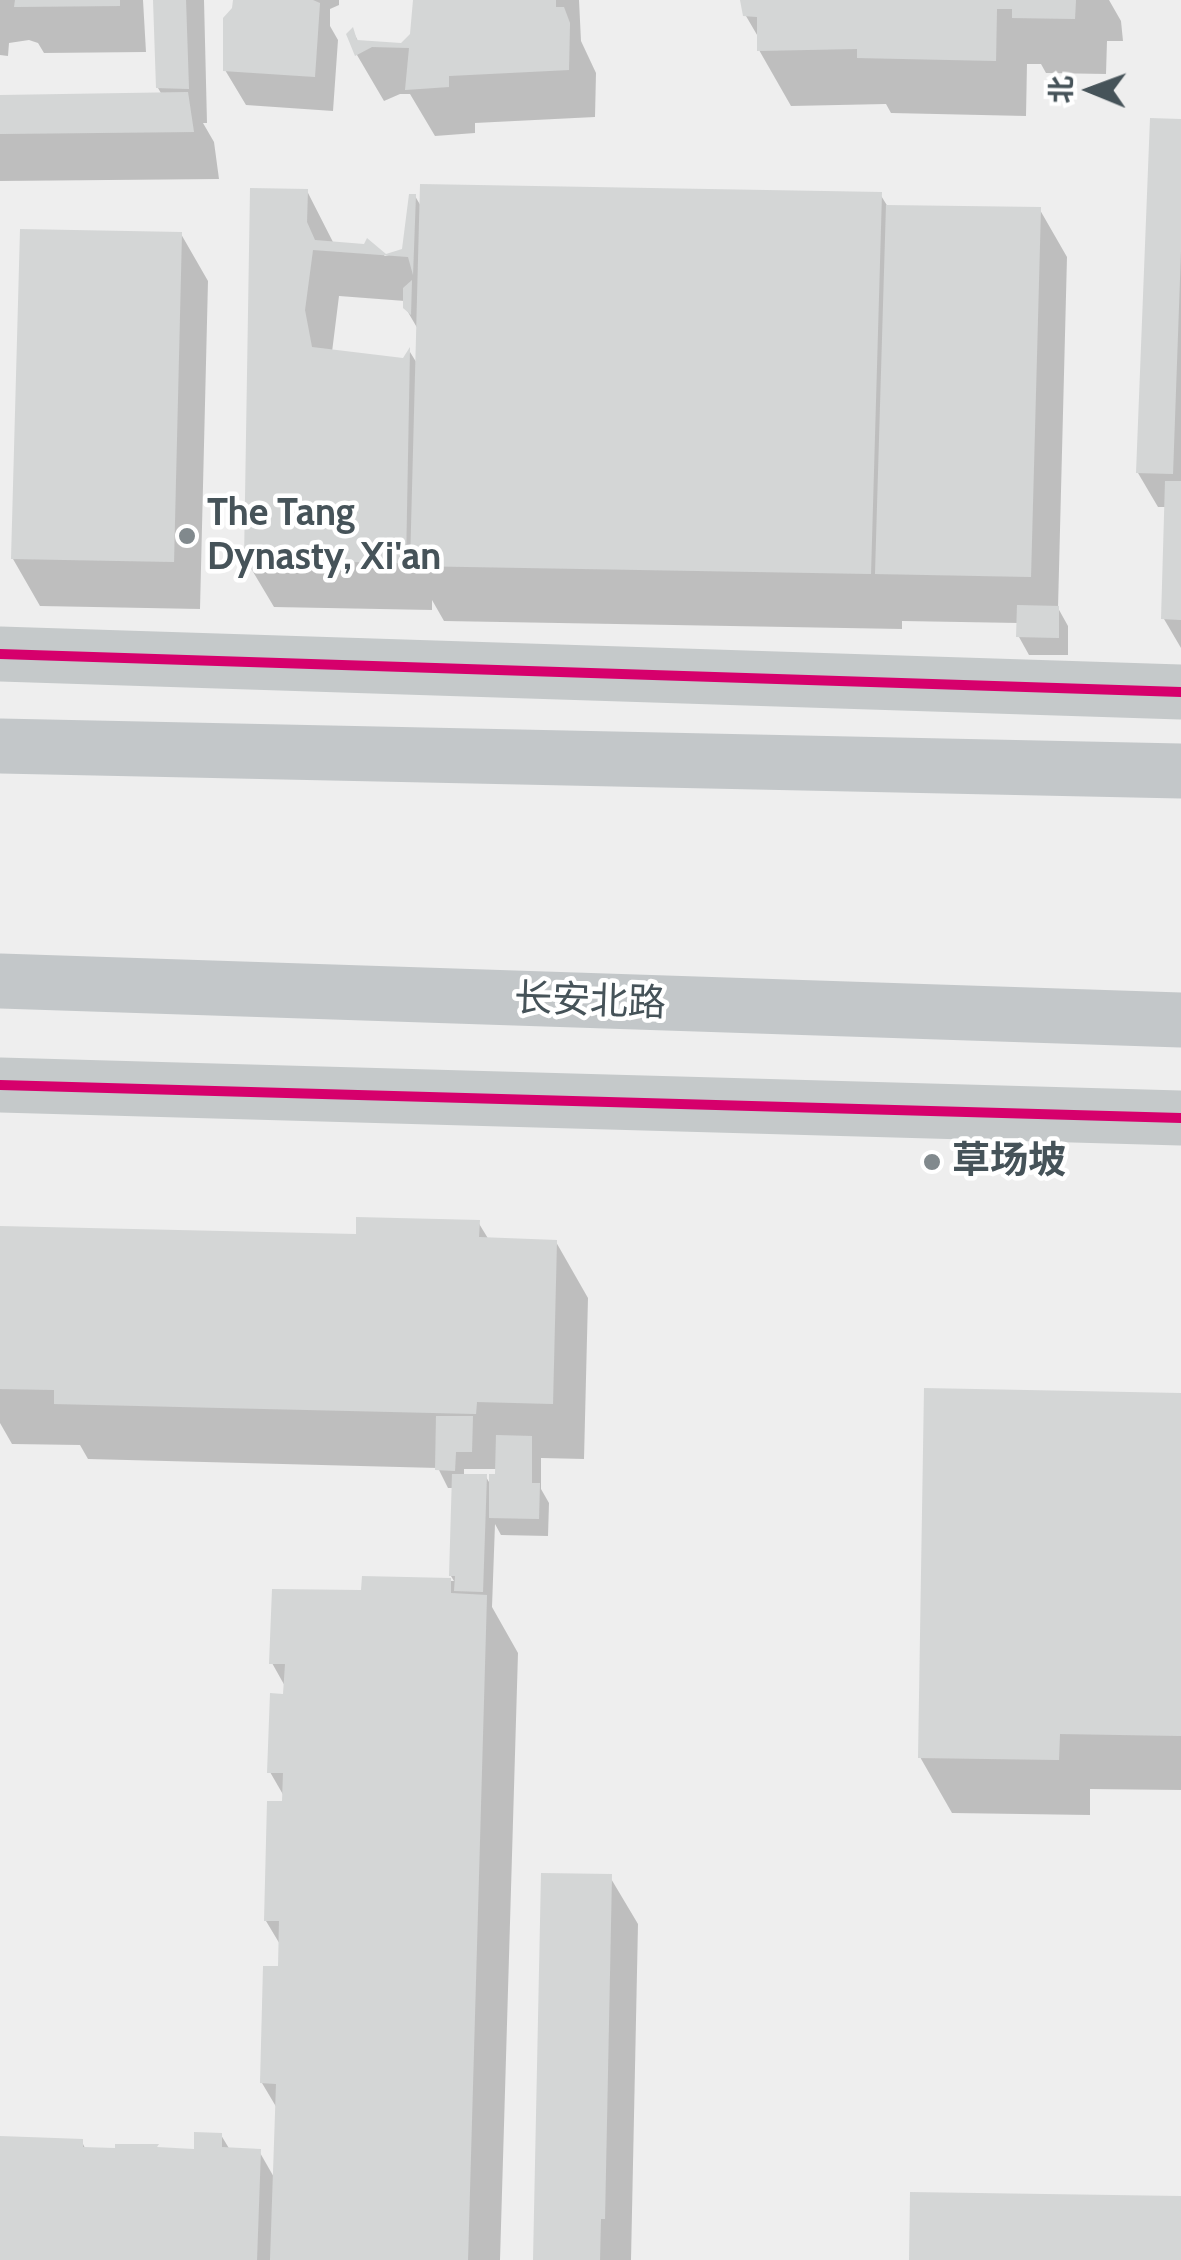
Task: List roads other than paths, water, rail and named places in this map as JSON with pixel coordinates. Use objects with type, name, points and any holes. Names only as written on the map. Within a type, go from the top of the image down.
[{"type":"main road","points":[[0,746],[1181,770]]},
{"type":"main road","name":"长安北路","points":[[0,982],[1181,1020]]},
{"type":"street","points":[[0,654],[1181,692]]},
{"type":"street","points":[[0,1085],[1181,1118]]},
{"type":"place","name":"The Tang Dynasty, Xi'an","points":[[187,536]]},
{"type":"place","name":"草场坡","points":[[932,1162]]}]
